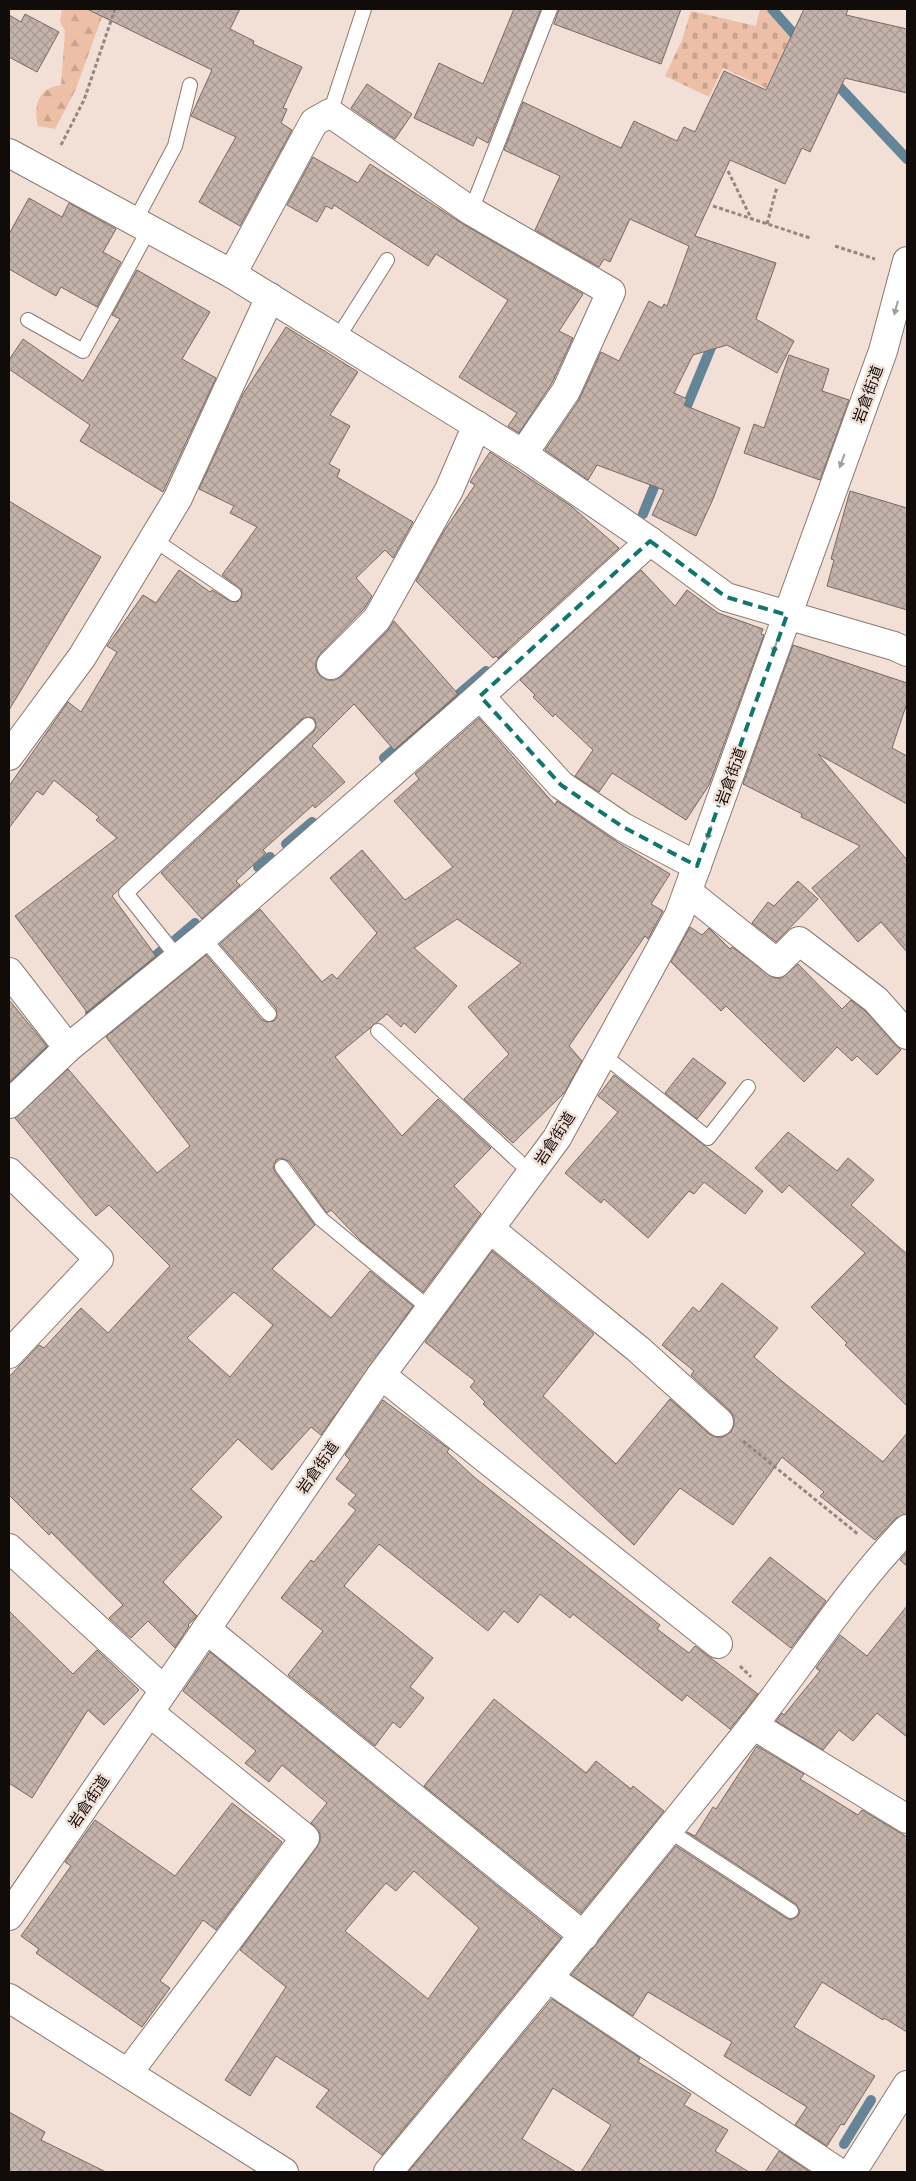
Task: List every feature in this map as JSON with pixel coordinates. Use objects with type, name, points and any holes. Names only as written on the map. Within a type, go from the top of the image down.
[{"type":"street","points":[[232,274],[314,122],[330,113],[471,211],[611,292],[566,391],[523,454]]},
{"type":"street","points":[[9,153],[232,274],[270,297],[523,454],[650,541],[726,597],[907,652]]},
{"type":"street","name":"岩倉街道","points":[[9,1916],[380,1376],[557,1138],[603,1055],[679,915],[688,892],[883,351],[906,265]]},
{"type":"street","points":[[9,756],[82,657],[178,498],[270,297]]},
{"type":"street","points":[[331,665],[377,619],[449,490],[476,425]]},
{"type":"street","points":[[9,1104],[68,1048],[203,938],[480,696],[650,541]]},
{"type":"street","points":[[480,696],[561,785],[623,827],[697,866]]},
{"type":"street","points":[[688,892],[776,963],[799,941],[876,1000],[907,1035]]},
{"type":"street","points":[[9,972],[68,1048]]},
{"type":"street","points":[[9,1172],[100,1259],[9,1354]]},
{"type":"street","points":[[490,1229],[638,1349],[719,1422]]},
{"type":"street","points":[[380,1376],[718,1644]]},
{"type":"street","points":[[388,2172],[550,1979],[899,1540]]},
{"type":"street","points":[[9,1548],[156,1701],[305,1838],[128,2074]]},
{"type":"street","points":[[206,1629],[584,1936]]},
{"type":"street","points":[[753,1725],[907,1819]]},
{"type":"street","points":[[550,1979],[838,2172]]},
{"type":"street","points":[[9,1998],[284,2172]]},
{"type":"street","points":[[852,2172],[907,2086]]},
{"type":"lane","points":[[330,113],[364,9]]},
{"type":"lane","points":[[471,211],[550,9]]},
{"type":"lane","points":[[28,320],[83,351],[142,225],[174,146],[190,86]]},
{"type":"lane","points":[[337,339],[386,260]]},
{"type":"lane","points":[[153,539],[234,594]]},
{"type":"lane","points":[[178,958],[126,893],[308,725]]},
{"type":"lane","points":[[203,938],[268,1014]]},
{"type":"lane","points":[[378,1031],[531,1172]]},
{"type":"lane","points":[[603,1055],[708,1138],[748,1087]]},
{"type":"lane","points":[[282,1167],[321,1219],[430,1309]]},
{"type":"lane","points":[[668,1830],[791,1911]]},
{"type":"path","points":[[46,173],[84,100],[114,9]]},
{"type":"path","points":[[728,171],[751,218]]},
{"type":"path","points":[[767,224],[777,187]]},
{"type":"path","points":[[713,206],[810,238]]},
{"type":"path","points":[[835,246],[906,265]]},
{"type":"path","points":[[719,1422],[899,1540]]},
{"type":"path","points":[[718,1644],[772,1699]]},
{"type":"highlighted area","points":[[650,541],[726,597],[787,615],[697,866],[623,827],[561,785],[480,696]]},
{"type":"green space","points":[[62,9],[105,9],[75,91],[55,129],[38,126],[36,112],[42,94],[53,87],[61,85],[65,31],[60,22]]},
{"type":"green space","points":[[760,9],[767,9],[791,36],[766,88],[723,68],[709,97],[665,76],[682,40],[691,11],[756,26]]},
{"type":"building","points":[[87,9],[240,9],[230,29],[254,41],[253,44],[302,67],[283,108],[287,109],[281,123],[292,130],[240,226],[199,202],[236,137],[191,116],[212,70]]},
{"type":"building","points":[[514,9],[541,9],[488,143],[477,137],[473,146],[414,118],[439,63],[483,84]]},
{"type":"building","points":[[559,9],[681,9],[661,64],[554,24]]},
{"type":"building","points":[[804,9],[848,9],[846,15],[907,29],[907,93],[845,78],[810,152],[802,148],[785,184],[730,160],[695,236],[776,263],[756,319],[794,341],[777,373],[727,345],[693,355],[674,393],[687,399],[684,405],[740,428],[713,499],[696,536],[652,515],[664,490],[597,465],[588,480],[545,450],[579,400],[601,352],[619,361],[649,301],[662,308],[664,304],[667,306],[689,246],[630,219],[610,262],[604,259],[599,267],[535,230],[560,176],[504,150],[523,102],[621,148],[634,121],[677,141],[684,127],[695,132],[724,71],[766,90]]},
{"type":"building","points":[[25,14],[59,32],[37,72],[9,57],[9,15],[21,22]]},
{"type":"building","points":[[367,84],[412,114],[395,139],[351,108]]},
{"type":"building","points":[[313,157],[358,183],[370,164],[463,224],[583,294],[559,331],[573,338],[552,383],[519,433],[508,426],[517,413],[459,377],[508,300],[436,254],[428,266],[334,205],[332,209],[326,206],[317,222],[287,205]]},
{"type":"building","points":[[29,198],[62,217],[69,203],[116,229],[103,252],[121,262],[97,307],[61,287],[56,296],[9,269],[9,234]]},
{"type":"building","points":[[137,270],[210,312],[182,359],[216,378],[163,492],[80,441],[90,425],[9,369],[9,360],[23,339],[83,381],[120,319],[112,315]]},
{"type":"building","points":[[286,327],[358,372],[330,415],[350,426],[329,464],[340,470],[337,477],[413,522],[393,558],[385,550],[356,578],[372,596],[364,609],[320,654],[316,661],[316,670],[320,676],[327,680],[335,680],[342,676],[388,630],[394,621],[458,694],[394,750],[354,704],[312,746],[345,782],[315,808],[313,805],[263,850],[266,853],[236,881],[240,885],[202,919],[161,873],[314,731],[316,727],[315,719],[310,717],[302,719],[112,896],[156,956],[87,1012],[15,916],[117,838],[96,820],[99,817],[54,780],[43,795],[37,791],[9,828],[9,786],[68,702],[81,712],[117,652],[107,646],[143,595],[156,603],[179,570],[210,592],[212,590],[230,601],[237,602],[241,598],[242,590],[222,575],[257,527],[230,513],[234,506],[199,489],[243,394]]},
{"type":"building","points":[[789,355],[829,369],[822,391],[849,400],[820,480],[744,453],[754,424],[764,428]]},
{"type":"building","points":[[490,452],[571,506],[619,548],[498,658],[496,656],[493,658],[416,581],[444,531],[475,485],[470,482]]},
{"type":"building","points":[[850,491],[907,508],[907,610],[827,586],[834,560],[831,559]]},
{"type":"building","points":[[9,501],[101,557],[9,710]]},
{"type":"building","points":[[641,570],[675,606],[687,590],[718,613],[763,629],[761,634],[764,635],[709,785],[686,820],[612,773],[599,792],[575,776],[593,750],[555,714],[553,717],[533,697],[535,695],[520,680]]},
{"type":"building","points":[[793,645],[907,683],[907,703],[892,748],[907,756],[907,804],[818,754],[907,860],[907,952],[881,922],[858,942],[812,888],[860,846],[801,817],[802,814],[743,784]]},
{"type":"building","points":[[479,718],[555,805],[557,801],[614,840],[670,874],[651,904],[663,911],[648,939],[645,936],[569,1046],[582,1061],[565,1092],[513,1143],[464,1099],[509,1054],[468,1007],[521,963],[457,919],[414,948],[457,986],[415,1033],[404,1023],[401,1027],[387,1014],[335,1057],[402,1136],[438,1099],[491,1148],[454,1186],[481,1214],[423,1292],[362,1242],[331,1210],[327,1213],[289,1161],[281,1158],[276,1160],[273,1168],[275,1172],[315,1225],[272,1269],[331,1318],[370,1271],[413,1306],[321,1435],[311,1427],[272,1470],[238,1439],[191,1489],[222,1517],[163,1582],[197,1616],[188,1625],[175,1648],[148,1621],[131,1638],[109,1618],[123,1605],[51,1532],[49,1535],[9,1495],[9,1377],[39,1345],[44,1348],[81,1308],[108,1333],[170,1266],[109,1205],[96,1216],[15,1118],[68,1069],[157,1173],[190,1146],[106,1037],[206,955],[262,1020],[267,1022],[274,1021],[277,1016],[276,1008],[220,944],[260,909],[322,982],[332,974],[337,979],[377,933],[330,878],[362,850],[405,900],[453,867],[394,801],[419,779],[415,774]],"holes":[[[234,1292],[273,1325],[230,1377],[187,1338]]]},
{"type":"building","points":[[798,881],[818,899],[776,942],[752,923],[768,902],[774,906]]},
{"type":"building","points":[[690,927],[702,935],[709,928],[730,949],[732,947],[774,978],[782,978],[798,964],[842,1009],[851,1000],[865,1011],[901,1050],[877,1075],[857,1056],[852,1061],[837,1047],[804,1082],[726,1006],[721,1011],[671,962]]},
{"type":"building","points":[[9,1000],[47,1046],[9,1083]]},
{"type":"building","points":[[693,1058],[726,1083],[697,1119],[665,1093]]},
{"type":"building","points":[[614,1075],[763,1191],[745,1214],[704,1182],[694,1194],[689,1191],[648,1238],[604,1199],[601,1203],[565,1173],[618,1112],[598,1096]]},
{"type":"building","points":[[788,1132],[837,1171],[848,1158],[874,1180],[851,1205],[907,1254],[907,1406],[845,1345],[847,1343],[811,1307],[865,1253],[789,1185],[782,1193],[755,1168]]},
{"type":"building","points":[[492,1251],[594,1334],[543,1396],[616,1464],[670,1399],[709,1434],[723,1437],[731,1432],[734,1425],[734,1417],[730,1411],[691,1375],[694,1371],[662,1345],[693,1307],[699,1312],[722,1283],[778,1328],[754,1357],[783,1382],[883,1462],[907,1433],[907,1514],[896,1518],[875,1540],[820,1496],[824,1492],[782,1457],[733,1525],[680,1488],[634,1545],[483,1404],[485,1402],[470,1387],[475,1381],[425,1342]]},
{"type":"building","points":[[383,1400],[449,1449],[447,1452],[474,1477],[660,1625],[657,1629],[689,1653],[695,1646],[758,1694],[730,1729],[687,1695],[682,1701],[573,1614],[570,1618],[540,1594],[518,1623],[504,1611],[488,1631],[379,1544],[344,1586],[433,1658],[410,1687],[424,1698],[400,1728],[393,1722],[375,1746],[288,1675],[323,1631],[281,1598],[311,1560],[314,1562],[356,1510],[348,1504],[356,1495],[336,1479],[350,1460],[345,1455]]},
{"type":"building","points":[[907,1552],[907,1566],[900,1560]]},
{"type":"building","points":[[770,1557],[826,1601],[791,1648],[732,1602]]},
{"type":"building","points":[[907,1606],[907,1737],[877,1713],[853,1741],[839,1730],[823,1750],[776,1721],[782,1713],[784,1715],[820,1671],[816,1668],[840,1635],[867,1656]]},
{"type":"building","points":[[9,1611],[73,1674],[97,1650],[139,1690],[104,1725],[88,1710],[32,1798],[9,1783]]},
{"type":"building","points":[[210,1652],[561,1938],[382,2155],[316,2107],[329,2090],[276,2056],[250,2096],[225,2080],[286,1987],[240,1950],[317,1847],[320,1841],[320,1833],[311,1823],[327,1803],[282,1765],[269,1782],[245,1763],[256,1751],[183,1691]],"holes":[[[414,1871],[479,1928],[428,1999],[345,1931],[386,1883],[396,1891]]]},
{"type":"building","points":[[494,1699],[586,1773],[596,1761],[631,1789],[633,1786],[664,1811],[581,1913],[424,1786]]},
{"type":"building","points":[[757,1746],[804,1774],[800,1779],[858,1815],[862,1810],[907,1837],[907,2032],[884,2018],[883,2020],[822,1982],[794,2027],[875,2076],[844,2125],[841,2124],[827,2146],[795,2125],[807,2107],[724,2056],[732,2042],[648,1992],[633,2016],[571,1975],[676,1846],[786,1918],[791,1920],[798,1916],[800,1911],[796,1904],[687,1832],[695,1836],[713,1807],[716,1809]]},
{"type":"building","points":[[232,1803],[282,1842],[216,1930],[203,1920],[160,1981],[170,1988],[142,2027],[36,1953],[39,1949],[21,1936],[71,1866],[65,1862],[95,1820],[175,1876]]},
{"type":"building","points":[[552,1999],[640,2058],[638,2062],[691,2094],[684,2105],[728,2130],[715,2151],[749,2172],[581,2172],[611,2125],[553,2088],[522,2139],[576,2172],[408,2172]]},
{"type":"building","points":[[9,2112],[45,2132],[41,2140],[106,2172],[9,2172]]},
{"type":"building","points":[[779,2151],[810,2172],[765,2172]]},
{"type":"waterway","points":[[772,9],[801,42]]},
{"type":"waterway","points":[[831,78],[907,159]]},
{"type":"waterway","points":[[682,418],[712,345]]},
{"type":"waterway","points":[[643,514],[659,475]]},
{"type":"waterway","points":[[384,758],[486,671]]},
{"type":"waterway","points":[[286,844],[312,822]]},
{"type":"waterway","points":[[258,867],[270,857]]},
{"type":"waterway","points":[[175,940],[195,923]]},
{"type":"waterway","points":[[90,1013],[161,951]]},
{"type":"waterway","points":[[9,1083],[46,1051]]},
{"type":"waterway","points":[[844,2144],[871,2100]]}]
